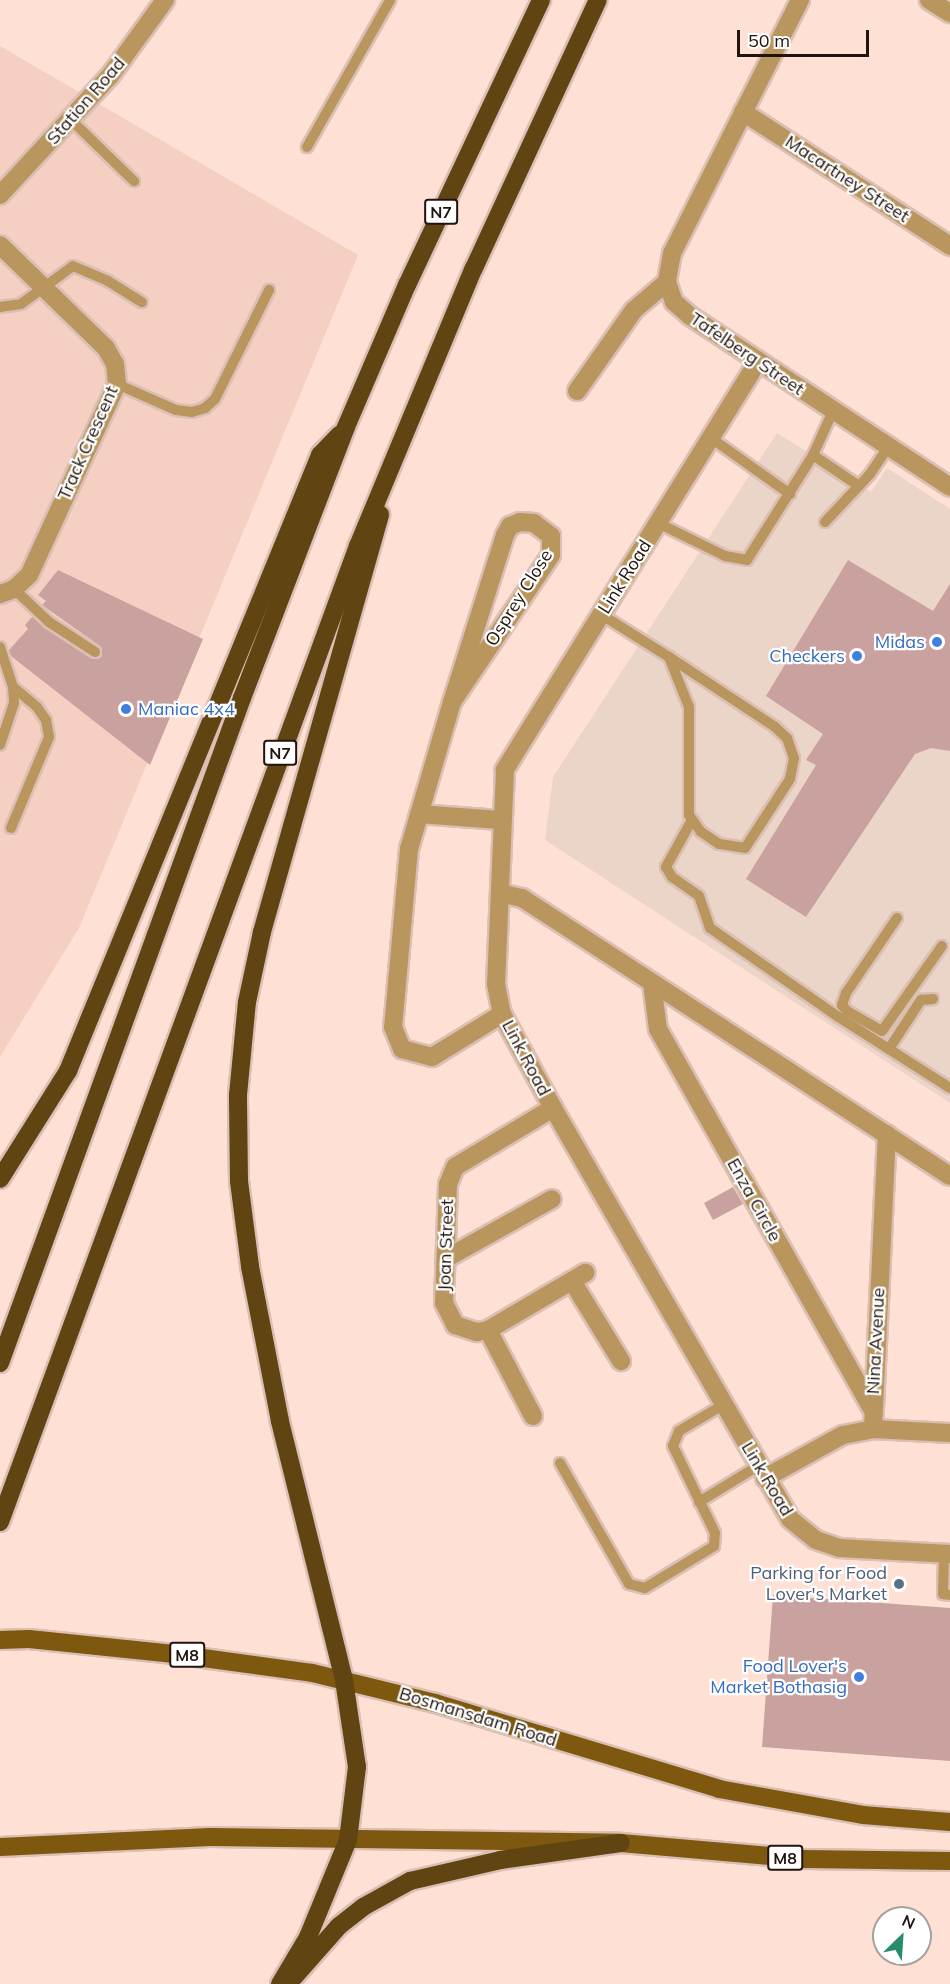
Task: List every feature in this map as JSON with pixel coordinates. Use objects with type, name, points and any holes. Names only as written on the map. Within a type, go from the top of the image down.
[{"type":"highway","name":"N7","points":[[0,1363],[242,698],[346,427],[407,285],[541,0]]},
{"type":"highway","name":"N7","points":[[0,1522],[294,715],[380,494],[474,268],[598,0]]},
{"type":"highway","points":[[0,1179],[68,1071],[320,455],[346,427]]},
{"type":"highway","points":[[280,1984],[308,1937],[348,1840],[357,1767],[344,1680],[278,1410],[249,1266],[239,1181],[238,1095],[248,1002],[262,932],[283,848],[377,533],[380,494]]},
{"type":"highway","points":[[289,1984],[339,1926],[363,1907],[410,1881],[500,1860],[621,1843]]},
{"type":"main road","name":"Bosmansdam Road","points":[[0,1640],[29,1640],[218,1659],[344,1680],[719,1789],[843,1812],[948,1821]]},
{"type":"main road","name":"M8","points":[[0,1848],[210,1837],[621,1843],[804,1859],[950,1862]]},
{"type":"street","name":"Station Road","points":[[0,195],[110,76],[165,0]]},
{"type":"street","points":[[577,391],[639,304],[667,282],[672,253],[800,0]]},
{"type":"street","points":[[929,0],[950,13]]},
{"type":"street","name":"Macartney Street","points":[[743,112],[950,246]]},
{"type":"street","name":"Track Crescent","points":[[0,245],[106,348],[115,364],[117,384],[29,576],[7,591]]},
{"type":"street","name":"Tafelberg Street","points":[[667,282],[674,302],[682,309],[757,363],[950,487]]},
{"type":"street","name":"Link Road","points":[[757,363],[509,762],[502,780],[496,984],[502,1014],[553,1108],[761,1472],[796,1526],[828,1545],[947,1554]]},
{"type":"street","name":"Osprey Close","points":[[452,702],[550,555],[551,536],[534,523],[520,522],[510,526],[505,535],[452,702],[409,849],[393,1028],[396,1040],[413,1055],[432,1057],[502,1014]]},
{"type":"street","points":[[419,814],[500,820]]},
{"type":"street","points":[[500,893],[522,898],[950,1176]]},
{"type":"street","name":"Enza Circle","points":[[652,983],[658,1029],[873,1420]]},
{"type":"street","name":"Joan Street","points":[[488,1330],[470,1332],[450,1319],[444,1303],[448,1184],[455,1167],[553,1108]]},
{"type":"street","name":"Nina Avenue","points":[[873,1420],[887,1134]]},
{"type":"street","points":[[447,1258],[552,1199]]},
{"type":"street","points":[[533,1416],[488,1330],[578,1277],[621,1361]]},
{"type":"street","points":[[761,1472],[873,1420],[950,1432]]},
{"type":"lane","points":[[308,147],[390,0]]},
{"type":"lane","points":[[71,120],[134,181]]},
{"type":"lane","points":[[0,307],[21,304],[73,266],[108,281],[142,302]]},
{"type":"lane","points":[[117,384],[176,410],[192,412],[205,408],[214,399],[269,290]]},
{"type":"lane","points":[[658,523],[725,556],[747,560],[813,455],[833,411]]},
{"type":"lane","points":[[711,438],[790,494]]},
{"type":"lane","points":[[825,522],[859,486],[888,447]]},
{"type":"lane","points":[[813,455],[859,486]]},
{"type":"lane","points":[[7,591],[49,622],[95,651]]},
{"type":"lane","points":[[602,615],[775,727],[793,747],[790,779],[745,848],[719,844],[692,820]]},
{"type":"lane","points":[[0,647],[13,687],[14,704],[0,745]]},
{"type":"lane","points":[[669,657],[689,707],[686,781],[692,820],[666,867],[672,877],[699,896],[710,928],[950,1088]]},
{"type":"lane","points":[[11,828],[50,736],[46,720],[37,707],[13,687]]},
{"type":"lane","points":[[897,918],[842,1005],[874,1029],[882,1031],[887,1028],[942,946]]},
{"type":"lane","points":[[889,1049],[921,1000],[926,996],[933,999]]},
{"type":"lane","points":[[560,1463],[620,1571],[634,1588],[645,1588],[712,1549],[715,1533],[675,1456],[673,1442],[679,1431],[723,1405]]},
{"type":"lane","points":[[699,1502],[761,1472]]},
{"type":"lane","points":[[947,1554],[943,1594],[950,1594]]},
{"type":"shaded area","points":[[0,46],[358,255],[79,928],[0,1057]]},
{"type":"shaded area","points":[[777,433],[871,492],[887,468],[950,509],[950,1103],[545,840],[553,777]]},
{"type":"building","points":[[848,560],[933,611],[950,584],[950,751],[931,748],[915,754],[806,917],[746,879],[816,765],[806,760],[823,734],[766,696]]},
{"type":"building","name":"Maniac 4x4","points":[[58,570],[203,639],[150,765],[11,656],[9,650],[28,629],[25,625],[32,617],[91,658],[102,656],[100,646],[42,605],[46,601],[38,595]]},
{"type":"building","points":[[733,1187],[743,1204],[713,1220],[704,1203]]},
{"type":"building","name":"Food Lover's Market Bothasig","points":[[773,1595],[950,1608],[950,1761],[762,1747]]},
{"type":"place","name":"Midas","points":[[937,642]]},
{"type":"place","name":"Checkers","points":[[857,656]]},
{"type":"place","name":"Maniac 4x4","points":[[126,709]]},
{"type":"place","name":"Parking for Food Lover's Market","points":[[899,1584]]},
{"type":"place","name":"Food Lover's Market Bothasig","points":[[859,1677]]}]
